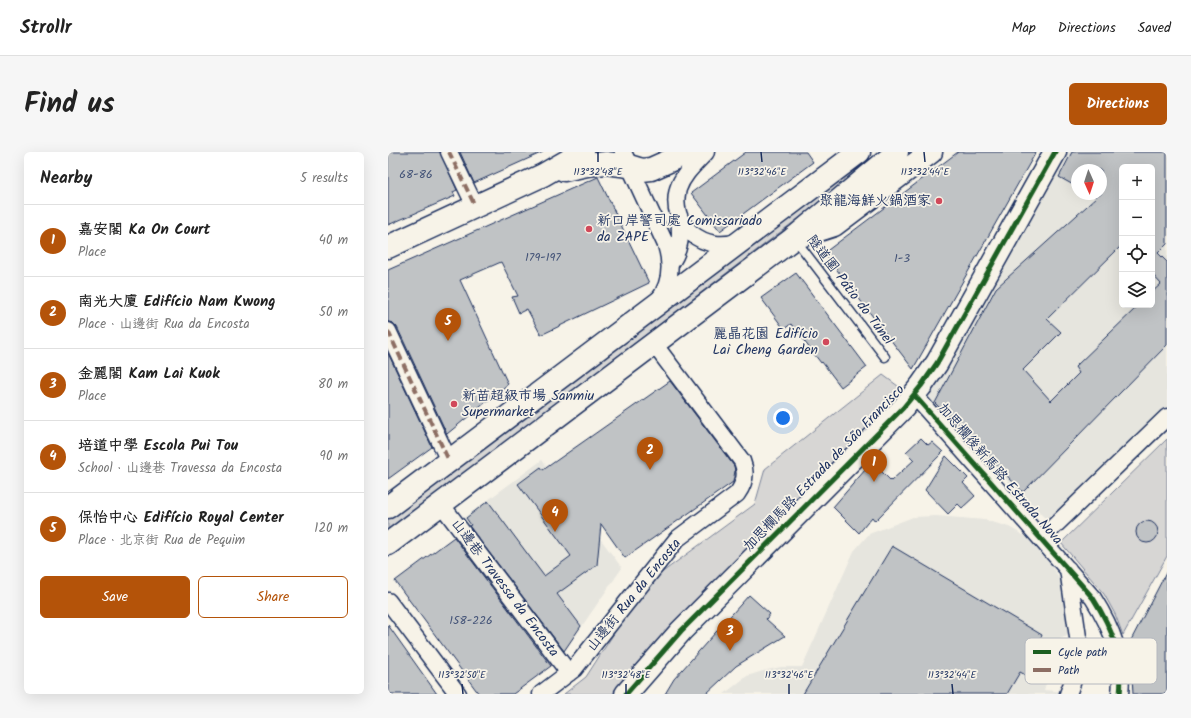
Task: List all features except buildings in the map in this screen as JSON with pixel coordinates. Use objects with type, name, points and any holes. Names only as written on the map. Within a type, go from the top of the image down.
[{"type":"street","points":[[449,152],[475,206]]},
{"type":"street","points":[[388,247],[543,175],[583,152]]},
{"type":"street","points":[[543,175],[587,165],[626,159],[642,170],[651,169],[689,152]]},
{"type":"street","points":[[670,264],[676,254],[681,237],[677,196],[680,184],[688,171],[706,152]]},
{"type":"street","points":[[388,507],[860,152]]},
{"type":"street","points":[[388,544],[794,238],[897,152]]},
{"type":"street","points":[[794,238],[834,225],[931,152]]},
{"type":"street","points":[[1038,182],[1046,152]]},
{"type":"street","name":"加思欄馬路 Estrada de São Francisco","points":[[628,693],[681,631],[903,408],[914,395],[937,363],[1055,152]]},
{"type":"street","points":[[626,159],[666,245],[670,264],[670,273],[666,287],[659,300],[649,310]]},
{"type":"street","points":[[679,214],[688,230],[694,236],[708,243],[719,245],[730,244],[747,237]]},
{"type":"street","points":[[388,331],[449,461]]},
{"type":"street","name":"山邊街 Rua da Encosta","points":[[541,694],[574,669],[677,539],[737,494],[742,487],[745,478],[745,469],[742,460],[654,344]]},
{"type":"street","name":"加思欄後新馬路 Estrada Nova","points":[[914,395],[1093,598],[1106,618],[1113,638]]},
{"type":"street","points":[[1041,538],[1167,417]]},
{"type":"street","name":"山邊巷 Travessa da Encosta","points":[[441,504],[569,673]]},
{"type":"street","points":[[1068,569],[1077,638]]},
{"type":"street","points":[[388,601],[458,694]]},
{"type":"street","points":[[1068,694],[1072,684]]},
{"type":"lane","name":"隧道圍 Pátio do Túnel","points":[[794,238],[886,357]]},
{"type":"shaded area","points":[[1063,152],[1167,152],[1167,406],[1146,437],[1053,526],[927,401]]},
{"type":"shaded area","points":[[868,162],[871,165],[816,205],[388,531],[388,517],[842,174]]},
{"type":"shaded area","points":[[883,375],[906,392],[618,694],[564,694],[586,677],[645,585],[755,504],[765,469]]},
{"type":"shaded area","points":[[1167,439],[1167,556],[1123,635],[1115,614],[1104,594],[1061,543]]},
{"type":"shaded area","points":[[542,460],[622,568],[562,655],[461,520]]},
{"type":"shaded area","points":[[936,516],[985,520],[1009,527],[1030,539],[1050,562],[1064,587],[1070,635],[1062,638],[1025,638],[1025,684],[1046,684],[1044,690],[1064,692],[1063,694],[724,694],[747,676],[781,667],[802,667],[854,551],[869,534],[913,517]]},
{"type":"marked path","points":[[449,152],[475,206]]},
{"type":"marked path","points":[[388,331],[449,461]]},
{"type":"cycle path","points":[[626,694],[681,631],[903,408],[921,386],[937,363],[1055,152]]},
{"type":"cycle path","points":[[914,395],[1093,598],[1100,609],[1113,638]]},
{"type":"cycle path","points":[[1120,694],[1121,684]]},
{"type":"place","name":"聚龍海鮮火鍋酒家","points":[[939,201]]},
{"type":"place","name":"新口岸警司處 Comissariado da ZAPE","points":[[589,229]]},
{"type":"place","name":"保怡中心 Edifício Royal Center","points":[[448,341]]},
{"type":"place","name":"麗晶花園 Edifício Lai Cheng Garden","points":[[826,342]]},
{"type":"place","name":"新苗超級市場 Sanmiu Supermarket","points":[[454,404]]},
{"type":"place","name":"南光大廈 Edifício Nam Kwong","points":[[650,470]]},
{"type":"place","name":"嘉安閣 Ka On Court","points":[[874,482]]},
{"type":"place","name":"培道中學 Escola Pui Tou","points":[[555,532]]},
{"type":"place","name":"金麗閣 Kam Lai Kuok","points":[[730,651]]}]
